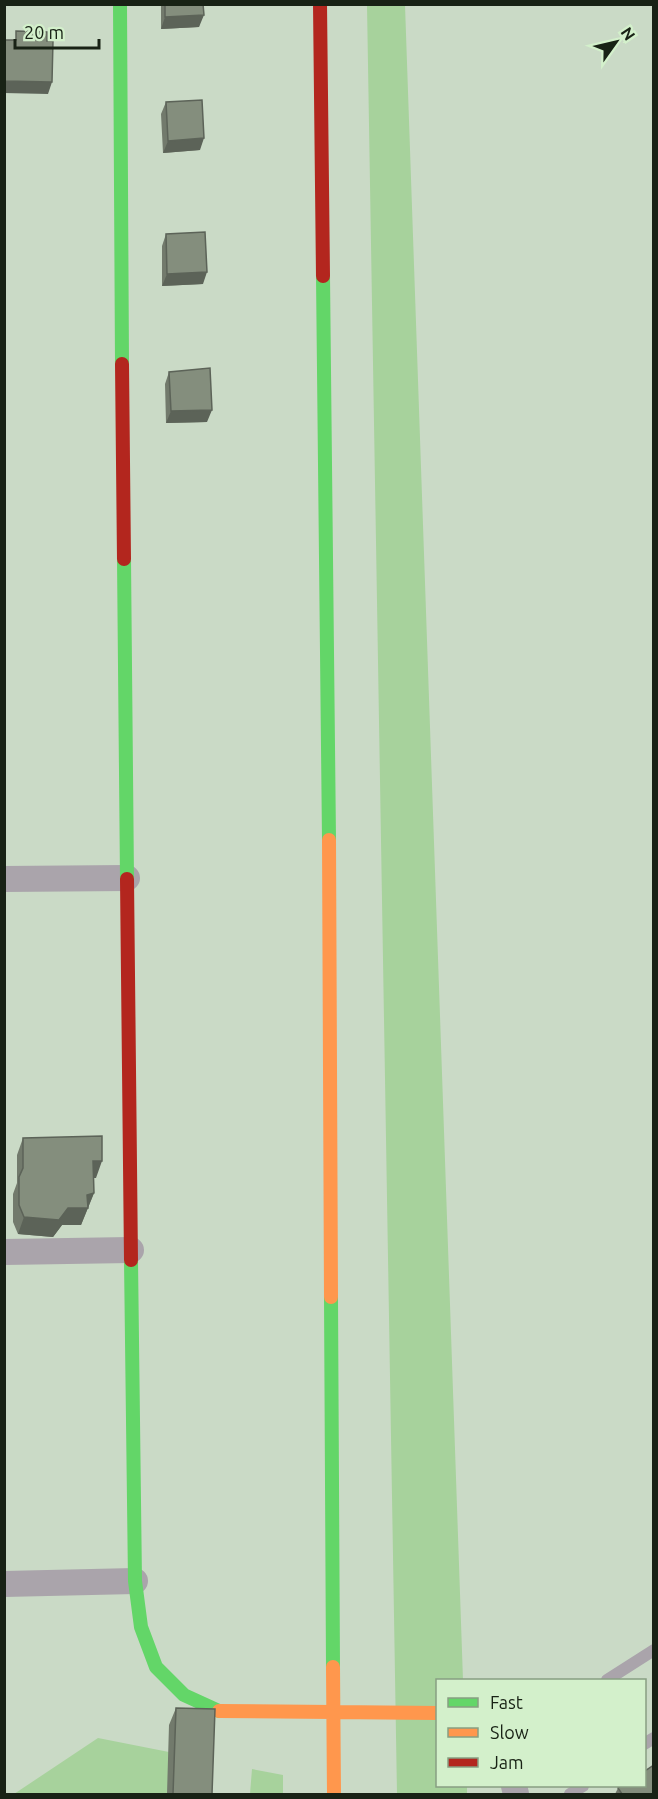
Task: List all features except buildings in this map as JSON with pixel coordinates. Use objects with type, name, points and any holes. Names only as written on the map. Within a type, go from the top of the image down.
[{"type":"street","points":[[120,4],[135,1581],[141,1627],[156,1667],[184,1695],[220,1711],[436,1713]]},
{"type":"street","points":[[320,4],[328,703],[334,1794]]},
{"type":"street","points":[[4,879],[127,878]]},
{"type":"street","points":[[4,1252],[131,1250]]},
{"type":"street","points":[[4,1584],[135,1581]]},
{"type":"lane","points":[[609,1679],[654,1650]]},
{"type":"green space","points":[[367,5],[405,5],[463,1679],[436,1679],[436,1787],[467,1787],[467,1794],[397,1794]]},
{"type":"green space","points":[[98,1738],[174,1753],[173,1794],[14,1794]]},
{"type":"green space","points":[[252,1769],[283,1775],[283,1794],[250,1794]]},
{"type":"traffic: fast","points":[[120,4],[122,364]]},
{"type":"traffic: fast","points":[[323,276],[329,840]]},
{"type":"traffic: fast","points":[[124,559],[127,879]]},
{"type":"traffic: fast","points":[[131,1260],[135,1581],[141,1627],[156,1667],[184,1695],[219,1711]]},
{"type":"traffic: fast","points":[[331,1297],[333,1667]]},
{"type":"traffic: slow","points":[[329,840],[331,1297]]},
{"type":"traffic: slow","points":[[333,1667],[334,1794]]},
{"type":"traffic: slow","points":[[219,1711],[436,1713]]},
{"type":"traffic: jam","points":[[320,4],[323,276]]},
{"type":"traffic: jam","points":[[122,364],[124,559]]},
{"type":"traffic: jam","points":[[127,879],[131,1260]]}]
